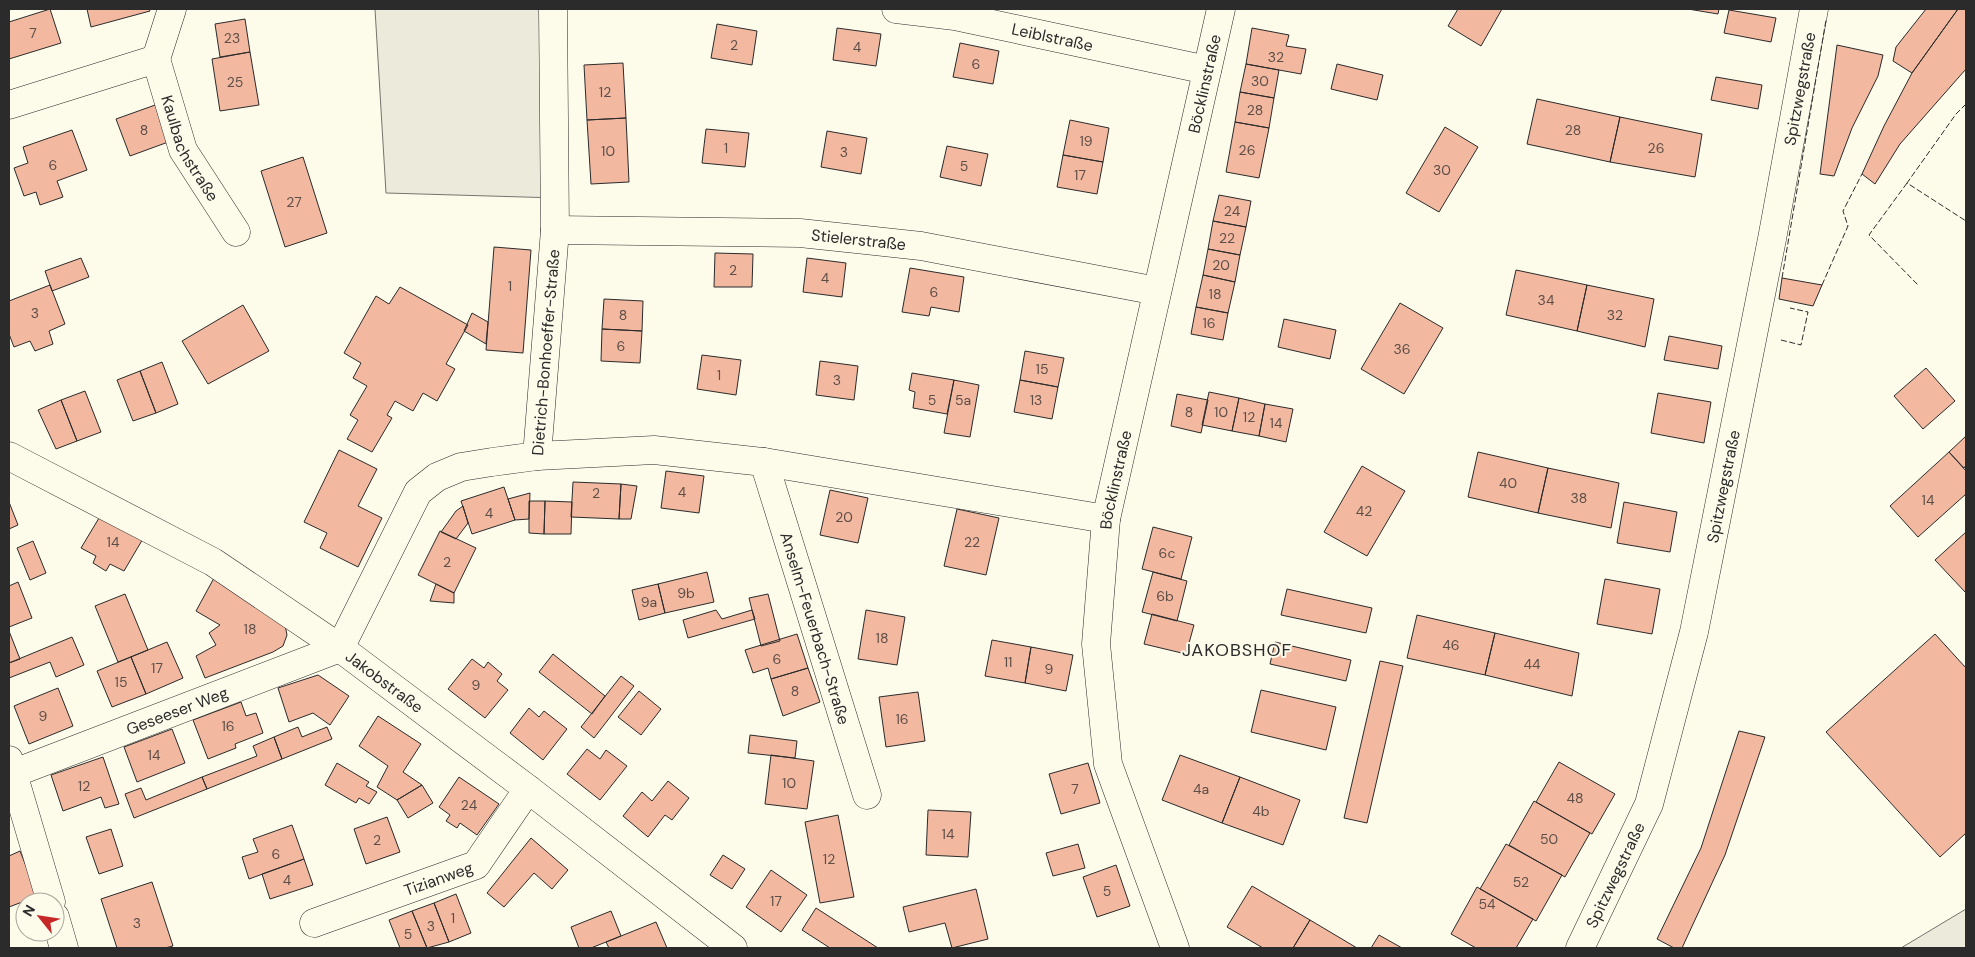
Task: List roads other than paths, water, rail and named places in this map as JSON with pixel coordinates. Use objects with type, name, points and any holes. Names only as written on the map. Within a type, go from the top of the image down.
[{"type":"street","points":[[9,105],[156,59],[172,9]]},
{"type":"street","points":[[553,9],[560,9]]},
{"type":"street","name":"Dietrich-Bonhoeffer-Straße","points":[[340,648],[418,492],[437,477],[461,467],[537,456],[555,230],[553,9]]},
{"type":"street","name":"Leiblstraße","points":[[896,9],[955,16],[1207,70]]},
{"type":"street","name":"Böcklinstraße","points":[[1175,948],[1108,764],[1096,644],[1106,519],[1221,9]]},
{"type":"street","name":"Spitzwegstraße","points":[[1580,948],[1649,804],[1694,632],[1772,240],[1814,9]]},
{"type":"street","name":"Kaulbachstraße","points":[[156,59],[183,150],[236,232]]},
{"type":"street","name":"Stielerstraße","points":[[555,230],[800,233],[921,246],[1157,291]]},
{"type":"street","points":[[537,456],[654,450],[764,462],[1106,519]]},
{"type":"street","name":"Jakobstraße","points":[[9,456],[213,562],[340,648],[528,789],[733,948]]},
{"type":"street","name":"Anselm-Feuerbach-Straße","points":[[764,462],[867,795]]},
{"type":"street","name":"Geseeser Weg","points":[[10,770],[340,648]]},
{"type":"street","points":[[10,770],[48,892]]},
{"type":"street","name":"Tizianweg","points":[[314,923],[476,864],[528,789]]},
{"type":"district","name":"JAKOBSHOF","points":[[1237,650]]}]
